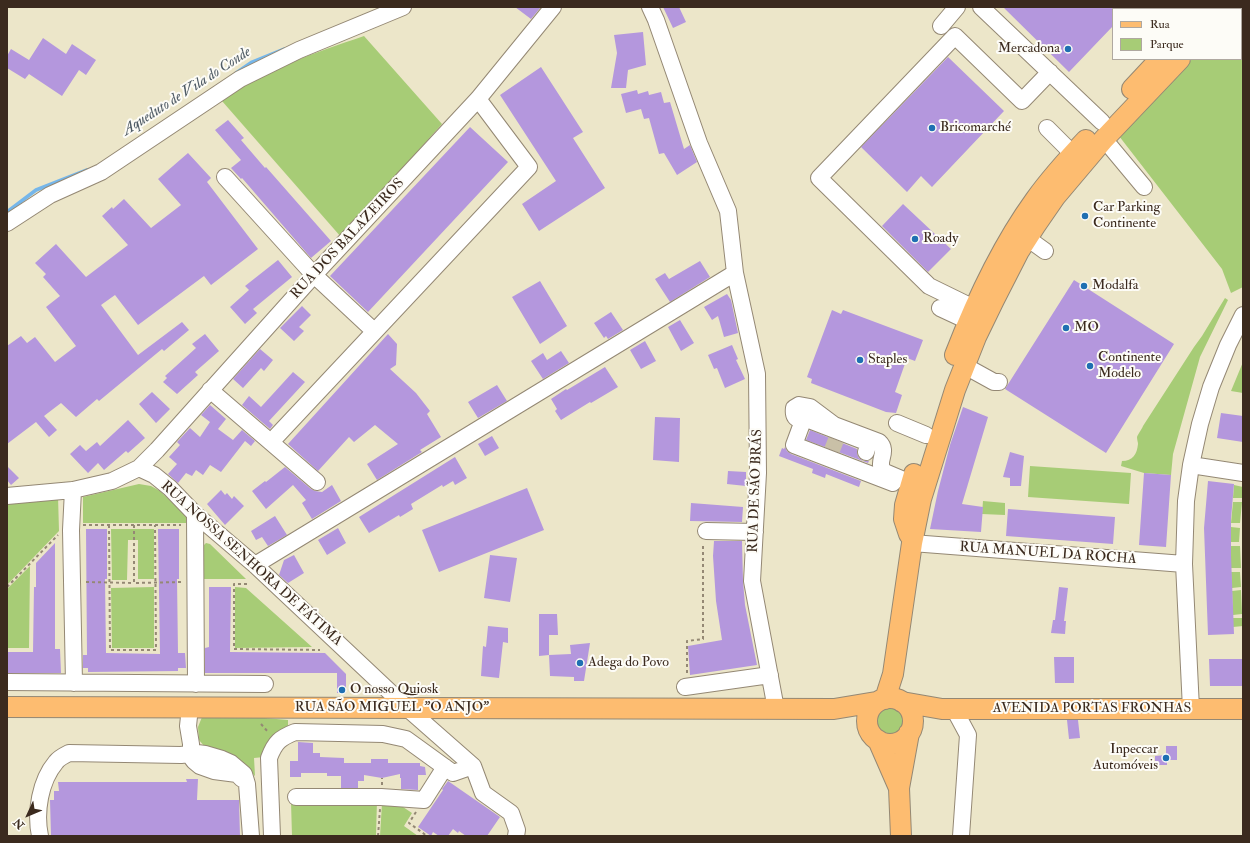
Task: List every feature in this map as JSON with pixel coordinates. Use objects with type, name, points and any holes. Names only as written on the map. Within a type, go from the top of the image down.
[{"type":"main road","points":[[891,701],[893,674],[912,543],[921,499],[955,390],[976,337],[1027,238],[1103,131],[1159,60]]},
{"type":"main road","points":[[912,543],[904,519],[905,506],[942,384],[971,314],[1014,231],[1035,200],[1059,169],[1073,154],[1103,131],[1179,60]]},
{"type":"main road","points":[[899,788],[868,728],[867,721],[871,707],[891,701],[910,712],[912,718],[899,788],[901,836]]},
{"type":"main road","name":"AVENIDA PORTAS FRONHAS","points":[[776,709],[834,709],[891,701],[948,709],[1243,709]]},
{"type":"main road","name":"RUA SÃO MIGUEL \"O ANJO\"","points":[[7,706],[130,707],[189,716],[248,707],[776,709]]},
{"type":"main road","points":[[834,709],[884,743],[891,744],[898,742],[904,738],[910,729]]},
{"type":"main road","name":"AVENIDA PORTAS FRONHAS","points":[[910,729],[948,709]]},
{"type":"street","points":[[7,223],[50,195],[101,172],[240,79],[300,50],[403,7]]},
{"type":"street","name":"RUA DOS BALAZEIROS","points":[[139,468],[314,275],[478,99],[553,7]]},
{"type":"street","name":"RUA DE SÃO BRÁS","points":[[650,7],[700,143],[728,211],[735,273],[757,374],[758,473],[752,581],[776,709]]},
{"type":"street","points":[[941,26],[957,7]]},
{"type":"street","points":[[981,7],[1050,72],[1103,131],[1144,186]]},
{"type":"street","points":[[971,314],[929,286],[819,178],[955,36],[1022,101],[1050,72]]},
{"type":"street","points":[[270,442],[529,167],[478,99]]},
{"type":"street","points":[[1047,128],[1073,154]]},
{"type":"street","points":[[225,177],[314,275],[374,331]]},
{"type":"street","points":[[1027,238],[1045,251]]},
{"type":"street","points":[[255,565],[735,273]]},
{"type":"street","points":[[940,308],[971,314]]},
{"type":"street","points":[[1191,709],[1184,564],[1186,501],[1191,465],[1200,424],[1211,387],[1228,345],[1243,315]]},
{"type":"street","points":[[965,366],[994,382],[999,382]]},
{"type":"street","points":[[210,390],[317,482]]},
{"type":"street","points":[[804,418],[800,420],[796,418],[793,413],[794,408],[799,404],[810,407],[834,425],[879,442],[883,446],[884,450],[881,465],[882,469],[910,486]]},
{"type":"street","points":[[804,418],[834,445],[910,486]]},
{"type":"street","points":[[804,418],[794,446],[869,443],[862,461]]},
{"type":"street","points":[[897,424],[926,434]]},
{"type":"street","points":[[1191,465],[1243,473]]},
{"type":"street","points":[[7,496],[73,490],[112,481],[139,468]]},
{"type":"street","name":"RUA NOSSA SENHORA DE FÁTIMA","points":[[139,468],[154,475],[170,488],[191,519],[255,565],[407,708],[473,766]]},
{"type":"street","points":[[73,490],[71,530],[74,683]]},
{"type":"street","points":[[191,519],[196,684]]},
{"type":"street","points":[[704,534],[755,532]]},
{"type":"street","name":"RUA MANUEL DA ROCHA","points":[[912,543],[1184,564]]},
{"type":"street","points":[[686,680],[770,676]]},
{"type":"street","points":[[7,682],[265,684]]},
{"type":"street","points":[[130,707],[132,683]]},
{"type":"street","points":[[948,709],[968,735],[961,836]]},
{"type":"street","points":[[183,752],[176,748],[189,716]]},
{"type":"street","points":[[183,752],[189,716]]},
{"type":"street","points":[[272,836],[269,758],[273,746],[283,737],[295,732],[383,734],[406,739],[511,813],[517,830],[516,836]]},
{"type":"street","points":[[40,835],[40,800],[49,771],[57,760],[69,753],[183,752],[205,754],[222,758],[231,763],[244,774],[248,809],[245,832]]},
{"type":"street","points":[[296,797],[381,797],[424,800],[449,770],[473,766],[483,793]]},
{"type":"path","points":[[82,525],[155,525],[191,519]]},
{"type":"path","points":[[109,525],[110,650],[156,650],[155,525]]},
{"type":"path","points":[[134,525],[134,583]]},
{"type":"path","points":[[7,587],[61,533]]},
{"type":"path","points":[[686,680],[687,641],[703,639],[704,534]]},
{"type":"path","points":[[83,582],[181,582]]},
{"type":"path","points":[[247,584],[234,584],[234,649],[320,650]]},
{"type":"path","points":[[248,707],[277,743]]},
{"type":"path","points":[[378,836],[381,797]]},
{"type":"path","points":[[416,799],[416,813],[409,823],[427,836]]},
{"type":"green space","points":[[1243,7],[1243,287],[1231,293],[1222,269],[1119,136],[1191,60],[1242,60],[1242,8],[1240,8]]},
{"type":"green space","points":[[364,36],[442,124],[341,237],[222,101],[238,90],[272,71]]},
{"type":"green space","points":[[1225,298],[1228,300],[1200,357],[1173,454],[1171,475],[1144,473],[1121,466],[1122,461],[1129,460],[1134,456],[1137,451],[1137,437],[1143,426]]},
{"type":"green space","points":[[1243,362],[1243,393],[1231,391]]},
{"type":"green space","points":[[1030,466],[1131,473],[1129,504],[1028,497]]},
{"type":"green space","points":[[139,484],[151,486],[160,491],[186,515],[186,523],[83,523],[83,497]]},
{"type":"green space","points":[[1234,485],[1243,487],[1242,498],[1233,498]]},
{"type":"green space","points":[[58,496],[59,531],[7,585],[7,501]]},
{"type":"green space","points":[[983,501],[1005,503],[1005,515],[982,514]]},
{"type":"green space","points":[[1233,502],[1242,502],[1240,523],[1231,523]]},
{"type":"green space","points":[[1231,527],[1240,528],[1239,542],[1231,542]]},
{"type":"green space","points":[[111,529],[154,529],[154,579],[138,579],[138,540],[128,540],[127,580],[112,580]]},
{"type":"green space","points":[[206,543],[210,544],[246,579],[203,579],[203,546]]},
{"type":"green space","points":[[1231,546],[1240,546],[1241,568],[1231,568]]},
{"type":"green space","points":[[30,566],[29,648],[7,648],[7,589]]},
{"type":"green space","points":[[1231,572],[1240,572],[1241,587],[1232,588]]},
{"type":"green space","points":[[154,587],[154,648],[112,648],[111,588]]},
{"type":"green space","points":[[235,587],[246,588],[312,647],[235,648]]},
{"type":"green space","points":[[1241,590],[1242,614],[1233,615],[1232,591]]},
{"type":"green space","points":[[1233,618],[1243,618],[1243,626],[1233,627]]},
{"type":"green space","points":[[891,704],[905,714],[906,724],[904,731],[899,735],[887,737],[876,731],[873,725],[873,718],[877,710]]},
{"type":"green space","points":[[202,717],[253,717],[288,720],[288,726],[291,726],[264,757],[254,758],[255,776],[246,767],[205,747],[199,740],[198,727]]},
{"type":"green space","points":[[377,800],[376,836],[292,836],[291,802]]},
{"type":"green space","points":[[382,803],[397,803],[412,813],[404,826],[418,836],[380,836]]},
{"type":"building","points":[[515,7],[541,7],[531,19]]},
{"type":"building","points":[[663,7],[679,7],[686,22],[673,28]]},
{"type":"building","name":"Mercadona","points":[[1003,7],[1113,7],[1112,27],[1069,72]]},
{"type":"building","points":[[643,32],[646,65],[628,70],[626,88],[611,88],[617,53],[614,35]]},
{"type":"building","points":[[43,38],[66,54],[72,44],[96,60],[86,75],[79,70],[62,96],[29,74],[25,79],[7,68],[7,56],[11,49],[29,60]]},
{"type":"building","name":"Bricomarché","points":[[948,57],[1004,111],[932,187],[921,176],[907,192],[861,147]]},
{"type":"building","points":[[541,67],[583,132],[573,138],[605,188],[539,231],[522,204],[556,181],[500,95]]},
{"type":"building","points":[[637,90],[638,94],[648,91],[649,95],[661,92],[664,103],[670,102],[684,149],[690,145],[697,162],[677,175],[664,153],[659,154],[649,118],[644,119],[641,109],[626,113],[621,94]]},
{"type":"building","points":[[228,120],[244,138],[241,140],[331,241],[311,258],[242,178],[241,179],[231,168],[241,160],[215,130]]},
{"type":"building","points":[[470,127],[508,162],[368,312],[330,276]]},
{"type":"building","points":[[188,153],[211,178],[207,182],[258,249],[211,285],[204,276],[138,325],[115,295],[101,305],[138,355],[182,322],[189,330],[164,351],[162,349],[99,401],[97,399],[76,417],[61,403],[44,416],[57,430],[49,437],[36,422],[7,444],[7,346],[21,336],[27,343],[35,337],[55,362],[76,346],[46,307],[60,296],[43,277],[46,274],[35,263],[56,244],[86,277],[128,245],[102,216],[112,207],[113,209],[124,199],[151,228],[181,205],[158,179]]},
{"type":"building","name":"Roady","points":[[903,204],[951,249],[928,272],[882,226]]},
{"type":"building","points":[[278,260],[292,277],[253,309],[257,313],[245,324],[230,307],[249,290],[245,286]]},
{"type":"building","points":[[700,261],[710,277],[670,302],[655,279],[665,273],[669,279]]},
{"type":"building","name":"Continente Modelo","points":[[1074,280],[1174,344],[1106,453],[1005,389]]},
{"type":"building","points":[[540,281],[567,326],[540,344],[512,297]]},
{"type":"building","points":[[727,294],[731,300],[738,333],[724,337],[718,316],[712,320],[704,307]]},
{"type":"building","points":[[302,306],[311,315],[299,327],[304,331],[294,341],[280,328]]},
{"type":"building","name":"Staples","points":[[832,310],[841,314],[843,310],[923,340],[915,361],[907,358],[895,392],[902,395],[896,413],[886,412],[811,383],[812,379],[807,377]]},
{"type":"building","points":[[611,312],[623,330],[608,339],[606,336],[604,338],[594,323]]},
{"type":"building","points":[[680,320],[694,343],[681,351],[668,327]]},
{"type":"building","points":[[205,334],[219,351],[195,372],[198,375],[177,394],[163,382],[167,378],[165,376],[196,348],[192,344]]},
{"type":"building","points":[[388,334],[397,344],[396,365],[390,369],[416,393],[430,411],[427,414],[441,437],[420,450],[422,452],[377,480],[367,464],[398,444],[375,425],[354,442],[349,437],[318,471],[288,444]]},
{"type":"building","points":[[645,341],[656,361],[641,369],[630,350]]},
{"type":"building","points":[[732,345],[738,359],[736,360],[745,379],[725,388],[717,368],[714,369],[708,355]]},
{"type":"building","points":[[260,349],[273,360],[264,371],[261,368],[243,388],[233,379]]},
{"type":"building","points":[[561,351],[569,363],[543,379],[531,361],[543,353],[547,360]]},
{"type":"building","points":[[605,367],[618,387],[561,420],[555,411],[557,409],[551,399]]},
{"type":"building","points":[[293,372],[305,382],[269,421],[273,425],[270,429],[242,405],[249,396],[261,407]]},
{"type":"building","points":[[497,385],[507,401],[478,418],[468,402]]},
{"type":"building","points":[[152,392],[170,409],[156,423],[139,404]]},
{"type":"building","points":[[210,405],[226,419],[218,429],[233,440],[242,430],[255,441],[251,446],[245,441],[221,472],[210,465],[203,475],[196,470],[192,476],[186,473],[178,483],[168,474],[177,464],[169,457],[180,445],[177,442],[190,428],[200,437],[210,422],[201,415]]},
{"type":"building","points":[[963,407],[988,417],[962,504],[983,507],[981,532],[930,529],[950,445]]},
{"type":"building","points":[[1221,413],[1243,416],[1243,442],[1217,438]]},
{"type":"building","points":[[655,417],[680,418],[679,462],[653,460]]},
{"type":"building","points":[[128,420],[145,438],[128,453],[126,451],[104,470],[98,463],[88,473],[70,454],[80,445],[86,451],[97,442],[100,446]]},
{"type":"building","points":[[810,430],[857,449],[859,458],[863,461],[869,461],[868,463],[806,440]]},
{"type":"building","points":[[492,436],[499,448],[485,456],[478,444]]},
{"type":"building","points":[[785,447],[791,454],[861,481],[859,487],[826,474],[825,478],[812,473],[813,469],[779,456],[782,448],[784,449]]},
{"type":"building","points":[[1010,452],[1024,456],[1021,486],[1010,486],[1010,478],[1003,477]]},
{"type":"building","points":[[455,457],[467,478],[455,485],[453,481],[443,487],[442,485],[411,504],[413,509],[400,517],[399,515],[369,533],[359,517]]},
{"type":"building","points":[[7,466],[19,478],[11,485],[7,480]]},
{"type":"building","points":[[285,467],[315,491],[322,492],[332,485],[341,501],[312,519],[302,503],[306,500],[293,485],[266,509],[252,491]]},
{"type":"building","points":[[728,471],[746,472],[746,486],[727,484]]},
{"type":"building","points":[[1144,473],[1171,475],[1166,547],[1139,545]]},
{"type":"building","points":[[1208,481],[1234,484],[1231,519],[1231,555],[1234,634],[1208,635],[1204,528]]},
{"type":"building","points":[[527,488],[544,530],[439,572],[422,530]]},
{"type":"building","points":[[221,490],[225,495],[227,493],[232,499],[234,496],[244,506],[225,525],[207,504]]},
{"type":"building","points":[[691,503],[743,507],[742,522],[690,521]]},
{"type":"building","points":[[1008,509],[1115,517],[1113,544],[1006,536]]},
{"type":"building","points":[[275,516],[287,535],[268,546],[262,537],[256,540],[251,531]]},
{"type":"building","points":[[338,528],[346,543],[327,555],[318,540]]},
{"type":"building","points":[[86,529],[107,529],[107,579],[105,579],[106,653],[160,654],[158,529],[179,529],[179,579],[177,579],[178,653],[185,653],[186,668],[178,668],[178,671],[88,672],[88,668],[83,668],[83,655],[87,655]]},
{"type":"building","points":[[714,541],[742,541],[745,605],[757,665],[690,675],[688,646],[722,640],[716,601],[713,556]]},
{"type":"building","points":[[55,543],[55,649],[60,649],[61,673],[7,673],[7,652],[33,652],[36,563]]},
{"type":"building","points":[[294,555],[304,573],[288,583],[279,575],[284,560]]},
{"type":"building","points":[[490,555],[517,558],[510,602],[484,598]]},
{"type":"building","points":[[209,587],[231,587],[230,652],[325,653],[346,674],[346,693],[337,693],[337,673],[205,673],[205,648],[209,647]]},
{"type":"building","points":[[1059,587],[1068,588],[1064,621],[1066,621],[1065,634],[1051,633],[1053,620],[1055,620]]},
{"type":"building","points":[[539,614],[557,614],[558,635],[549,635],[549,655],[539,656]]},
{"type":"building","points":[[488,626],[508,628],[508,643],[503,642],[499,678],[481,676],[483,646],[486,647]]},
{"type":"building","points":[[590,643],[584,681],[574,681],[574,677],[550,676],[549,655],[571,654],[570,645]]},
{"type":"building","points":[[1054,657],[1074,657],[1074,683],[1055,683]]},
{"type":"building","points":[[1209,659],[1243,659],[1243,686],[1210,686]]},
{"type":"building","points":[[1067,720],[1078,720],[1080,738],[1069,739]]},
{"type":"building","points":[[298,742],[313,743],[313,753],[320,753],[320,757],[344,758],[344,763],[371,763],[371,759],[388,759],[388,763],[420,763],[420,766],[425,767],[426,775],[418,775],[418,790],[401,789],[400,774],[382,778],[364,775],[364,781],[358,781],[358,788],[341,788],[341,776],[327,776],[327,773],[301,773],[301,777],[290,777],[290,761],[298,761]]},
{"type":"building","name":"Inpeccar Automóveis","points":[[1166,746],[1177,746],[1177,760],[1167,760],[1167,765],[1155,765],[1155,756],[1166,755]]},
{"type":"building","points":[[186,779],[198,779],[197,800],[239,800],[240,836],[51,836],[50,800],[54,800],[54,791],[59,791],[58,782],[187,782]]},
{"type":"building","points":[[448,781],[500,817],[487,836],[466,836],[453,829],[448,836],[439,836],[433,832],[431,836],[418,827]]},
{"type":"waterway","name":"Aqueduto de Vila do Conde","points":[[236,73],[252,62],[284,49]]},
{"type":"waterway","name":"Aqueduto de Vila do Conde","points":[[7,212],[36,190],[87,170]]},
{"type":"tunnel","points":[[832,450],[836,440]]},
{"type":"place","name":"Mercadona","points":[[1068,49]]},
{"type":"place","name":"Bricomarché","points":[[932,128]]},
{"type":"place","name":"Car Parking Continente","points":[[1085,216]]},
{"type":"place","name":"Roady","points":[[915,239]]},
{"type":"place","name":"Modalfa","points":[[1084,286]]},
{"type":"place","name":"MO","points":[[1066,328]]},
{"type":"place","name":"Staples","points":[[860,360]]},
{"type":"place","name":"Continente Modelo","points":[[1090,366]]},
{"type":"place","name":"Adega do Povo","points":[[580,663]]},
{"type":"place","name":"O nosso Quiosk","points":[[342,690]]},
{"type":"place","name":"Inpeccar Automóveis","points":[[1166,758]]}]
